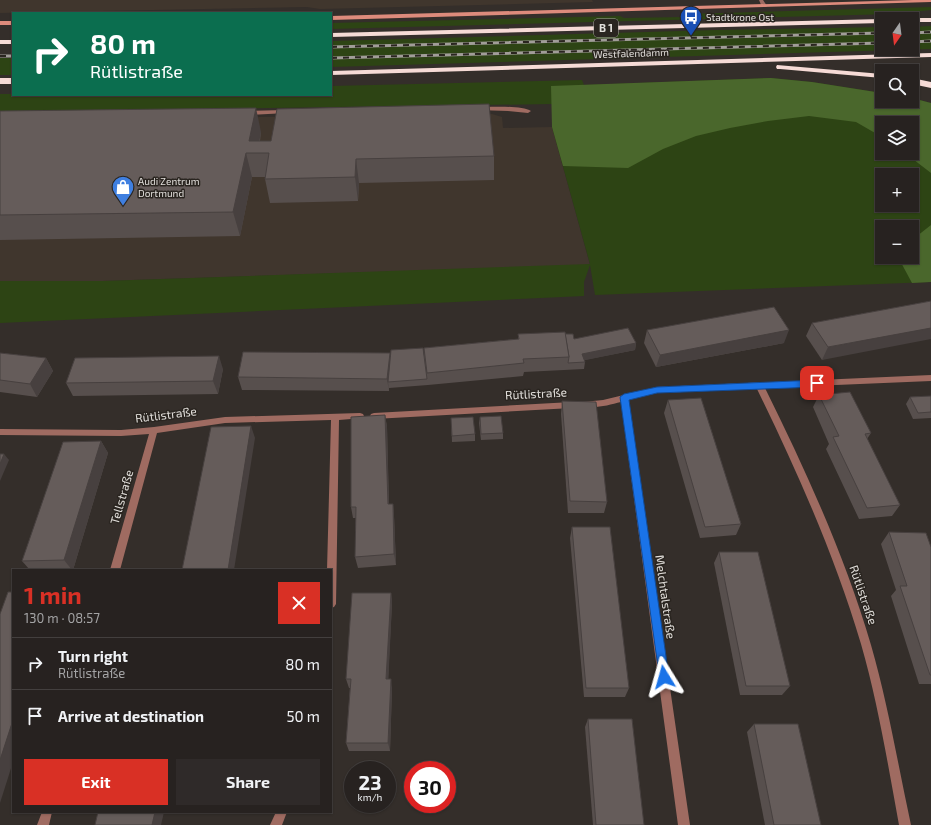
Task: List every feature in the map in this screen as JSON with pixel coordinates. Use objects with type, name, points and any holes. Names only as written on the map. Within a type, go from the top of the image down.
[{"type":"highway","points":[[919,20],[931,20]]},
{"type":"highway","name":"B 1","points":[[332,35],[875,21]]},
{"type":"highway","points":[[0,42],[12,42]]},
{"type":"highway","name":"Westfalendamm","points":[[332,73],[931,56]]},
{"type":"highway","points":[[739,61],[783,67],[875,75]]},
{"type":"highway","points":[[0,81],[12,81]]},
{"type":"highway","points":[[919,82],[931,85]]},
{"type":"street","points":[[761,0],[764,6]]},
{"type":"street","points":[[332,18],[931,1]]},
{"type":"street","points":[[0,24],[12,23]]},
{"type":"street","points":[[468,109],[508,109],[528,111]]},
{"type":"street","points":[[239,113],[294,112]]},
{"type":"street","name":"Rütlistraße","points":[[0,432],[121,433],[225,420],[335,418],[603,403],[657,390],[931,378]]},
{"type":"street","name":"Rütlistraße","points":[[760,386],[795,457],[828,537],[866,645],[906,825]]},
{"type":"street","name":"Melchtalstraße","points":[[624,397],[684,825]]},
{"type":"street","points":[[332,569],[335,418]]},
{"type":"street","name":"Tellstraße","points":[[115,569],[154,430]]},
{"type":"street","points":[[43,825],[47,813]]},
{"type":"street","points":[[276,825],[282,813]]},
{"type":"shaded area","points":[[0,0],[592,0],[593,2],[320,9],[307,7],[0,13]]},
{"type":"shaded area","points":[[492,114],[502,117],[503,128],[552,127],[590,265],[103,281],[0,281],[0,120]]},
{"type":"green space","points":[[931,7],[931,10],[912,12],[875,12],[875,14],[332,29],[332,23],[620,16],[624,18],[685,17],[685,14]]},
{"type":"green space","points":[[931,26],[931,49],[919,49],[919,27]]},
{"type":"green space","points":[[875,27],[875,51],[332,67],[332,41]]},
{"type":"green space","points":[[0,58],[12,58],[12,75],[0,75]]},
{"type":"green space","points":[[771,78],[812,82],[875,92],[875,108],[919,108],[919,100],[931,103],[931,282],[595,295],[590,265],[584,282],[584,296],[0,323],[0,281],[103,281],[590,264],[552,127],[552,104],[0,112],[0,94],[12,94],[12,96],[332,96],[332,86],[582,80],[584,85]]},
{"type":"green space","points":[[771,78],[812,82],[875,92],[875,108],[919,108],[919,100],[931,103],[931,173],[914,160],[919,160],[919,116],[875,116],[875,133],[856,122],[809,116],[768,121],[696,136],[663,149],[628,168],[563,166],[552,127],[551,86]]},
{"type":"green space","points":[[931,225],[931,282],[912,283],[902,264],[919,264],[919,234]]},
{"type":"building","points":[[489,104],[494,156],[356,159],[355,177],[265,179],[269,153],[246,153],[233,212],[0,215],[0,111],[256,108],[249,141],[271,141],[277,109]]},
{"type":"building","points":[[931,301],[931,328],[828,347],[812,323]]},
{"type":"building","points":[[774,307],[789,330],[660,355],[647,330]]},
{"type":"building","points":[[628,328],[636,343],[582,354],[585,362],[568,363],[569,357],[565,334],[573,334],[574,339]]},
{"type":"building","points":[[565,332],[569,357],[523,359],[524,363],[427,373],[424,348],[519,339],[518,334]]},
{"type":"building","points":[[423,348],[427,379],[388,382],[391,350]]},
{"type":"building","points":[[243,352],[390,353],[387,379],[238,377]]},
{"type":"building","points":[[0,353],[46,358],[30,384],[0,380]]},
{"type":"building","points":[[219,356],[213,381],[66,383],[75,358]]},
{"type":"building","points":[[850,392],[871,433],[865,434],[900,505],[867,508],[833,437],[839,436],[819,395]]},
{"type":"building","points":[[931,396],[931,412],[918,413],[910,397]]},
{"type":"building","points":[[701,398],[741,524],[705,527],[668,400]]},
{"type":"building","points":[[562,401],[596,402],[607,502],[570,501]]},
{"type":"building","points":[[385,415],[388,504],[393,504],[394,554],[355,557],[356,507],[351,507],[351,417]]},
{"type":"building","points":[[501,416],[503,433],[481,434],[480,417]]},
{"type":"building","points":[[473,417],[475,434],[452,436],[451,418]]},
{"type":"building","points":[[251,426],[228,569],[182,569],[211,427]]},
{"type":"building","points":[[101,441],[64,560],[22,561],[63,442]]},
{"type":"building","points":[[0,454],[4,454],[0,464]]},
{"type":"building","points":[[572,527],[610,527],[629,688],[586,688]]},
{"type":"building","points":[[889,532],[926,533],[931,547],[931,675],[900,586],[907,586]]},
{"type":"building","points":[[719,552],[758,552],[790,686],[746,686]]},
{"type":"building","points":[[8,592],[12,592],[12,723],[0,760],[0,614]]},
{"type":"building","points":[[352,593],[391,593],[386,679],[391,679],[388,743],[346,743],[351,679],[346,679]]},
{"type":"building","points":[[588,719],[632,719],[644,825],[596,825]]},
{"type":"building","points":[[754,724],[798,724],[821,825],[774,825]]},
{"type":"building","points":[[98,813],[155,813],[152,825],[95,825]]},
{"type":"railway","points":[[919,33],[931,32]]},
{"type":"railway","points":[[332,47],[875,33]]},
{"type":"railway","points":[[919,42],[931,41]]},
{"type":"railway","points":[[332,58],[875,43]]},
{"type":"railway","points":[[0,56],[12,56]]},
{"type":"place","name":"Stadtkrone Ost","points":[[691,36]]},
{"type":"place","name":"Audi Zentrum Dortmund","points":[[123,206]]},
{"type":"route","points":[[664,677],[624,397],[657,390],[817,383]]}]
